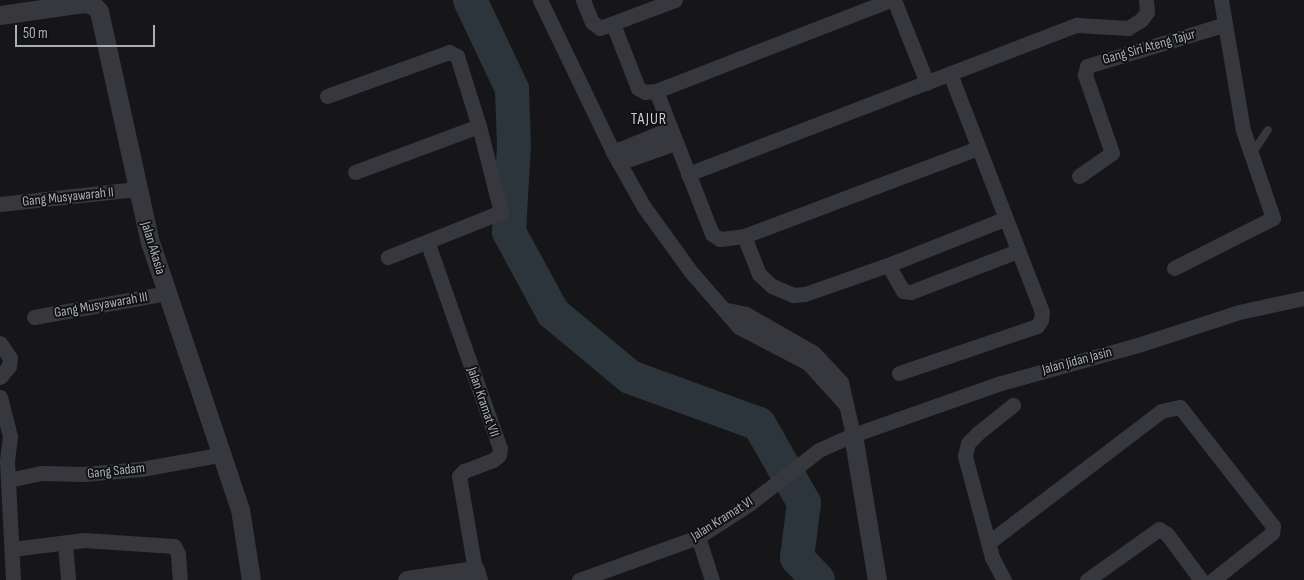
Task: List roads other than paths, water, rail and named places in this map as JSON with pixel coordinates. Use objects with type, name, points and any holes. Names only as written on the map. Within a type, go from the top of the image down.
[{"type":"street","points":[[540,0],[644,207],[679,256],[727,310],[739,327],[808,363],[845,404],[853,435],[877,580]]},
{"type":"street","points":[[583,0],[595,27],[613,24],[674,0]]},
{"type":"street","points":[[613,24],[638,88],[645,92],[656,91],[892,0],[927,82]]},
{"type":"street","points":[[688,174],[1077,25],[1128,28],[1141,20],[1147,12],[1146,0]]},
{"type":"street","points":[[1174,268],[1273,218],[1250,157],[1223,25],[1221,0]]},
{"type":"street","name":"Jalan Akasia","points":[[0,15],[83,1],[93,4],[99,11],[136,189],[168,293],[224,454],[240,509],[251,580]]},
{"type":"street","name":"Gang Siri Ateng Tajur","points":[[1079,176],[1112,153],[1085,75],[1087,66],[1223,25]]},
{"type":"street","points":[[327,96],[454,52],[479,126],[501,212],[428,244],[388,257]]},
{"type":"street","points":[[899,373],[1037,326],[1042,312],[1004,219],[950,74]]},
{"type":"street","points":[[656,91],[672,136],[712,234],[720,239],[744,236],[978,148]]},
{"type":"street","points":[[355,172],[479,126]]},
{"type":"street","points":[[618,154],[672,136]]},
{"type":"street","name":"Gang Musyawarah II","points":[[0,204],[136,189]]},
{"type":"street","points":[[744,236],[759,274],[772,286],[793,295],[805,294],[888,265],[1004,219]]},
{"type":"street","name":"Jalan Kramat VII","points":[[428,244],[500,448],[499,455],[492,460],[459,476],[477,575]]},
{"type":"street","points":[[888,265],[903,291],[911,292],[1017,251]]},
{"type":"street","name":"Gang Musyawarah III","points":[[34,317],[168,293]]},
{"type":"street","name":"Jalan Jidan Jasin","points":[[853,435],[1001,383],[1138,345],[1240,312],[1304,298]]},
{"type":"street","points":[[0,343],[10,358],[9,366],[0,377]]},
{"type":"street","points":[[0,397],[10,436],[5,502],[12,549],[14,580]]},
{"type":"street","points":[[1004,580],[988,543],[965,456],[968,444],[978,433],[1013,405]]},
{"type":"street","points":[[988,543],[1162,411],[1180,407],[1273,526],[1272,533],[1213,580]]},
{"type":"street","name":"Jalan Kramat VI","points":[[579,580],[698,537],[749,504],[819,450],[853,435]]},
{"type":"street","name":"Gang Sadam","points":[[8,480],[42,473],[84,474],[141,469],[224,454]]},
{"type":"street","points":[[1086,580],[1158,529],[1167,534],[1201,580]]},
{"type":"street","points":[[698,537],[712,580]]},
{"type":"street","points":[[12,549],[65,544],[84,540],[174,546],[178,554],[180,580]]},
{"type":"street","points":[[65,544],[68,580]]},
{"type":"street","points":[[407,580],[477,575]]},
{"type":"lane","points":[[1250,157],[1268,130]]},
{"type":"waterway","points":[[470,0],[512,89],[514,145],[509,232],[553,313],[630,377],[759,424],[804,503],[797,558],[818,580]]},
{"type":"district","name":"TAJUR","points":[[649,120]]}]
